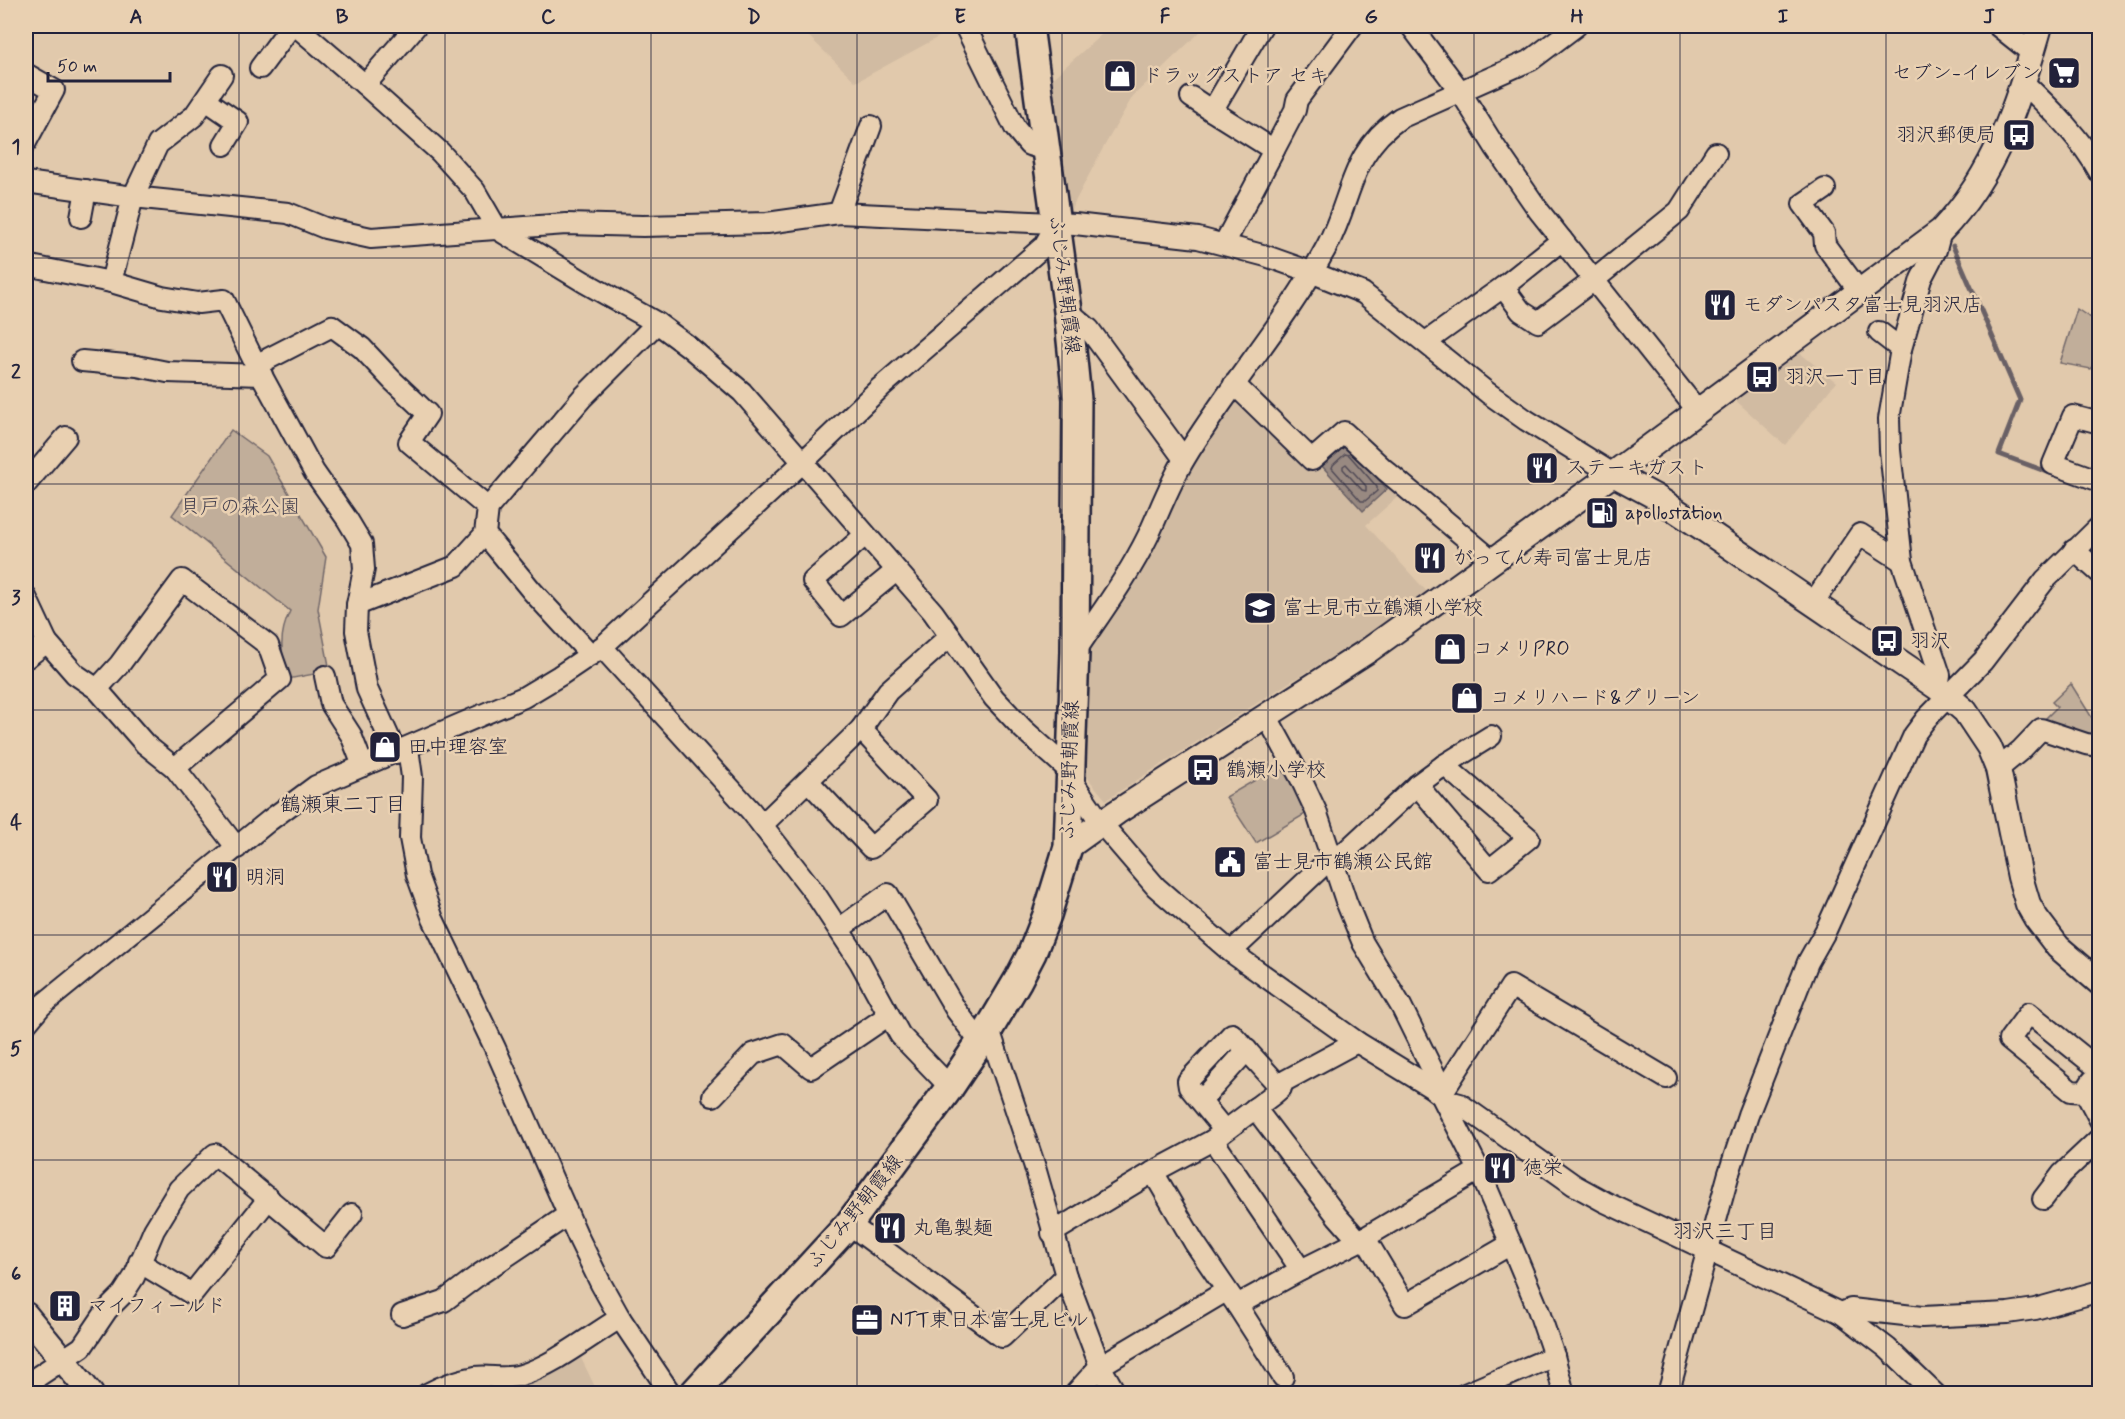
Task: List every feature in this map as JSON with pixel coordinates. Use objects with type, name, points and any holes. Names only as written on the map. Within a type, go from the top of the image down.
[{"type":"main road","name":"ふじみ野朝霞線","points":[[693,1394],[849,1224],[950,1087],[985,1035],[1032,953],[1047,915],[1068,847],[1075,652],[1077,399],[1068,311],[1029,26]]},
{"type":"street","points":[[260,68],[293,26],[365,85],[440,152],[475,191],[497,229],[657,323],[742,392],[933,612],[994,698],[1023,729],[1071,772],[1075,785],[1101,823],[1156,887],[1231,952],[1358,1042],[1432,1088],[1443,1098],[1460,1104],[1545,1162],[1574,1185],[1841,1313],[1887,1348],[1935,1394]]},
{"type":"street","points":[[965,26],[1015,129],[1029,145],[1046,150]]},
{"type":"street","points":[[1212,111],[1262,26]]},
{"type":"street","points":[[1224,244],[1295,110],[1297,100],[1352,26]]},
{"type":"street","points":[[1411,26],[1460,91],[1519,183],[1697,410]]},
{"type":"street","points":[[1075,652],[1131,566],[1184,459],[1234,384],[1294,302],[1328,245],[1359,163],[1371,144],[1386,128],[1400,118],[1531,60],[1576,26]]},
{"type":"street","points":[[1998,26],[2032,53]]},
{"type":"street","points":[[1068,847],[1101,823],[1369,650],[1613,474],[1941,231],[1970,197],[2007,129],[2024,83],[2040,26]]},
{"type":"street","points":[[365,85],[412,27]]},
{"type":"street","points":[[26,74],[54,90],[26,142]]},
{"type":"street","points":[[111,282],[133,197],[158,144],[194,116],[222,75]]},
{"type":"street","points":[[2024,83],[2094,150],[2100,173]]},
{"type":"street","points":[[1191,97],[1274,150]]},
{"type":"street","points":[[206,100],[238,122],[224,145]]},
{"type":"street","points":[[839,213],[872,126]]},
{"type":"street","points":[[1503,287],[1521,311],[1538,322],[1679,211],[1716,153]]},
{"type":"street","points":[[26,182],[133,197],[288,213],[325,228],[371,238],[566,224],[721,225],[839,213],[1020,221],[1056,225],[1075,224],[1168,234],[1224,244],[1311,272],[1362,293],[1488,393],[1526,420],[1613,474],[1654,496],[1943,692],[1965,711],[1989,747],[1998,769],[2019,877],[2028,904],[2051,939],[2065,954],[2100,983]]},
{"type":"street","points":[[1825,189],[1803,204],[1824,233],[1825,245],[1859,291]]},
{"type":"street","points":[[81,217],[86,190]]},
{"type":"street","points":[[26,1024],[41,1006],[270,820],[316,786],[524,697],[597,651],[802,463],[881,387],[1044,246],[1056,225]]},
{"type":"street","points":[[1941,231],[1936,249],[1921,279],[1901,350],[1889,419],[1890,450],[1902,561],[1940,675],[1943,692]]},
{"type":"street","points":[[1426,342],[1503,287],[1563,240]]},
{"type":"street","points":[[26,265],[111,282],[162,297],[198,303],[224,300],[314,472],[362,544],[364,568],[357,605],[356,631],[367,689],[402,750],[412,777],[410,838],[417,875],[434,920],[495,1048],[568,1215],[601,1284],[620,1318],[671,1394]]},
{"type":"street","points":[[1068,311],[1089,330],[1184,459]]},
{"type":"street","points":[[357,605],[456,566],[485,534],[488,508],[582,398],[657,323]]},
{"type":"street","points":[[82,361],[137,366],[167,372],[259,370],[332,326],[362,348],[428,414],[408,442],[488,508]]},
{"type":"street","points":[[1879,332],[1901,350]]},
{"type":"street","points":[[1234,384],[1312,460],[1344,432],[1385,471],[1493,561]]},
{"type":"street","points":[[2100,423],[2073,416],[2054,464],[2100,482]]},
{"type":"street","points":[[26,484],[66,437]]},
{"type":"street","points":[[1668,1394],[1729,1173],[1748,1115],[1808,962],[1826,930],[1914,735],[1943,692],[1983,661],[2045,579],[2100,526]]},
{"type":"street","points":[[485,534],[532,591],[597,651],[762,825],[814,892],[839,929],[900,1035],[950,1087]]},
{"type":"street","points":[[1813,603],[1860,534],[1902,561]]},
{"type":"street","points":[[865,535],[813,581],[841,616],[896,571]]},
{"type":"street","points":[[2074,550],[2100,573]]},
{"type":"street","points":[[97,689],[120,664],[182,580],[267,645],[280,679],[175,768]]},
{"type":"street","points":[[26,597],[47,642],[75,674],[97,689],[145,744],[175,768],[237,848]]},
{"type":"street","points":[[762,825],[861,729],[888,691],[950,636]]},
{"type":"street","points":[[26,658],[47,642]]},
{"type":"street","points":[[325,676],[331,704],[351,735],[363,766]]},
{"type":"street","points":[[1267,717],[1316,811],[1346,901],[1364,943],[1401,1006],[1479,1170],[1538,1310],[1564,1394]]},
{"type":"street","points":[[808,781],[871,848],[927,800],[861,729]]},
{"type":"street","points":[[1998,769],[2041,729],[2086,744],[2100,746]]},
{"type":"street","points":[[1231,952],[1417,785],[1491,736]]},
{"type":"street","points":[[1417,785],[1489,870],[1529,838],[1444,765]]},
{"type":"street","points":[[839,929],[888,894],[956,1010],[985,1035],[1034,1164],[1066,1276],[1100,1366],[1116,1394]]},
{"type":"street","points":[[1443,1098],[1511,986],[1666,1078]]},
{"type":"street","points":[[2029,1013],[2100,1071],[2085,1092],[2071,1091],[2009,1040],[2029,1013]]},
{"type":"street","points":[[713,1095],[753,1054],[783,1044],[811,1068],[889,1015]]},
{"type":"street","points":[[1052,1233],[1153,1172],[1219,1136],[1281,1088],[1232,1034],[1188,1081],[1189,1087],[1200,1101],[1219,1136],[1300,1270]]},
{"type":"street","points":[[1279,1084],[1358,1042]]},
{"type":"street","points":[[2085,1092],[2100,1120]]},
{"type":"street","points":[[1255,1108],[1337,1216],[1362,1239],[1405,1305],[1511,1244]]},
{"type":"street","points":[[2043,1199],[2062,1174],[2100,1138]]},
{"type":"street","points":[[26,1391],[38,1377],[82,1347],[107,1310],[123,1294],[134,1277],[154,1230],[179,1189],[215,1154],[326,1247],[352,1214]]},
{"type":"street","points":[[1075,1394],[1100,1366],[1231,1298],[1300,1270],[1362,1239],[1479,1170]]},
{"type":"street","points":[[1153,1172],[1282,1377]]},
{"type":"street","points":[[139,1263],[192,1294],[269,1198]]},
{"type":"street","points":[[402,1315],[444,1302],[480,1274],[568,1215]]},
{"type":"street","points":[[849,1224],[1002,1337],[1066,1276]]},
{"type":"street","points":[[1841,1313],[1851,1310],[1922,1317],[2008,1313],[2035,1309],[2100,1291]]},
{"type":"street","points":[[26,1315],[91,1394]]},
{"type":"street","points":[[427,1394],[448,1384],[476,1377],[520,1376],[552,1361],[620,1318]]},
{"type":"street","points":[[1465,1394],[1554,1356]]},
{"type":"shaded area","points":[[798,26],[956,26],[957,27],[856,82]]},
{"type":"shaded area","points":[[1111,26],[1194,26],[1200,32],[1133,96],[1068,215],[1047,83]]},
{"type":"shaded area","points":[[1796,350],[1836,382],[1785,445],[1733,398]]},
{"type":"shaded area","name":"富士見市立鶴瀬小学校","points":[[1233,390],[1313,466],[1342,440],[1403,492],[1366,525],[1428,593],[1391,622],[1290,682],[1106,800],[1081,770],[1084,649]]},
{"type":"shaded area","points":[[581,1358],[598,1393],[455,1394],[475,1388],[520,1388]]},
{"type":"green space","points":[[2077,309],[2099,324],[2099,358],[2091,369],[2060,363]]},
{"type":"green space","name":"貝戸の森公園","points":[[231,430],[267,456],[326,557],[318,609],[330,671],[288,679],[282,637],[290,611],[172,515]]},
{"type":"green space","points":[[2071,684],[2099,729],[2099,739],[2043,721],[2057,707],[2052,702]]},
{"type":"green space","points":[[1286,762],[1312,810],[1256,843],[1226,797]]},
{"type":"water","points":[[1347,444],[1387,489],[1363,511],[1322,466]]},
{"type":"waterway","points":[[1953,246],[2020,400],[1999,454],[2053,474]]},
{"type":"place","name":"セブン-イレブン","points":[[2064,73]]},
{"type":"place","name":"ドラッグストア セキ","points":[[1120,76]]},
{"type":"place","name":"羽沢郵便局","points":[[2019,135]]},
{"type":"place","name":"モダンパスタ富士見羽沢店","points":[[1720,305]]},
{"type":"place","name":"羽沢一丁目","points":[[1762,377]]},
{"type":"place","name":"ステーキガスト","points":[[1542,468]]},
{"type":"place","name":"apollostation","points":[[1602,513]]},
{"type":"place","name":"がってん寿司富士見店","points":[[1430,558]]},
{"type":"place","name":"富士見市立鶴瀬小学校","points":[[1260,608]]},
{"type":"place","name":"羽沢","points":[[1887,641]]},
{"type":"place","name":"コメリPRO","points":[[1450,649]]},
{"type":"place","name":"コメリハード&グリーン","points":[[1467,698]]},
{"type":"place","name":"田中理容室","points":[[385,747]]},
{"type":"place","name":"鶴瀬小学校","points":[[1203,770]]},
{"type":"place","name":"富士見市鶴瀬公民館","points":[[1230,862]]},
{"type":"place","name":"明洞","points":[[222,877]]},
{"type":"place","name":"徳栄","points":[[1500,1168]]},
{"type":"place","name":"丸亀製麺","points":[[890,1228]]},
{"type":"place","name":"マイフィールド","points":[[65,1306]]},
{"type":"place","name":"NTT東日本富士見ビル","points":[[867,1320]]},
{"type":"district","name":"鶴瀬東二丁目","points":[[343,805]]},
{"type":"district","name":"羽沢三丁目","points":[[1725,1232]]}]
